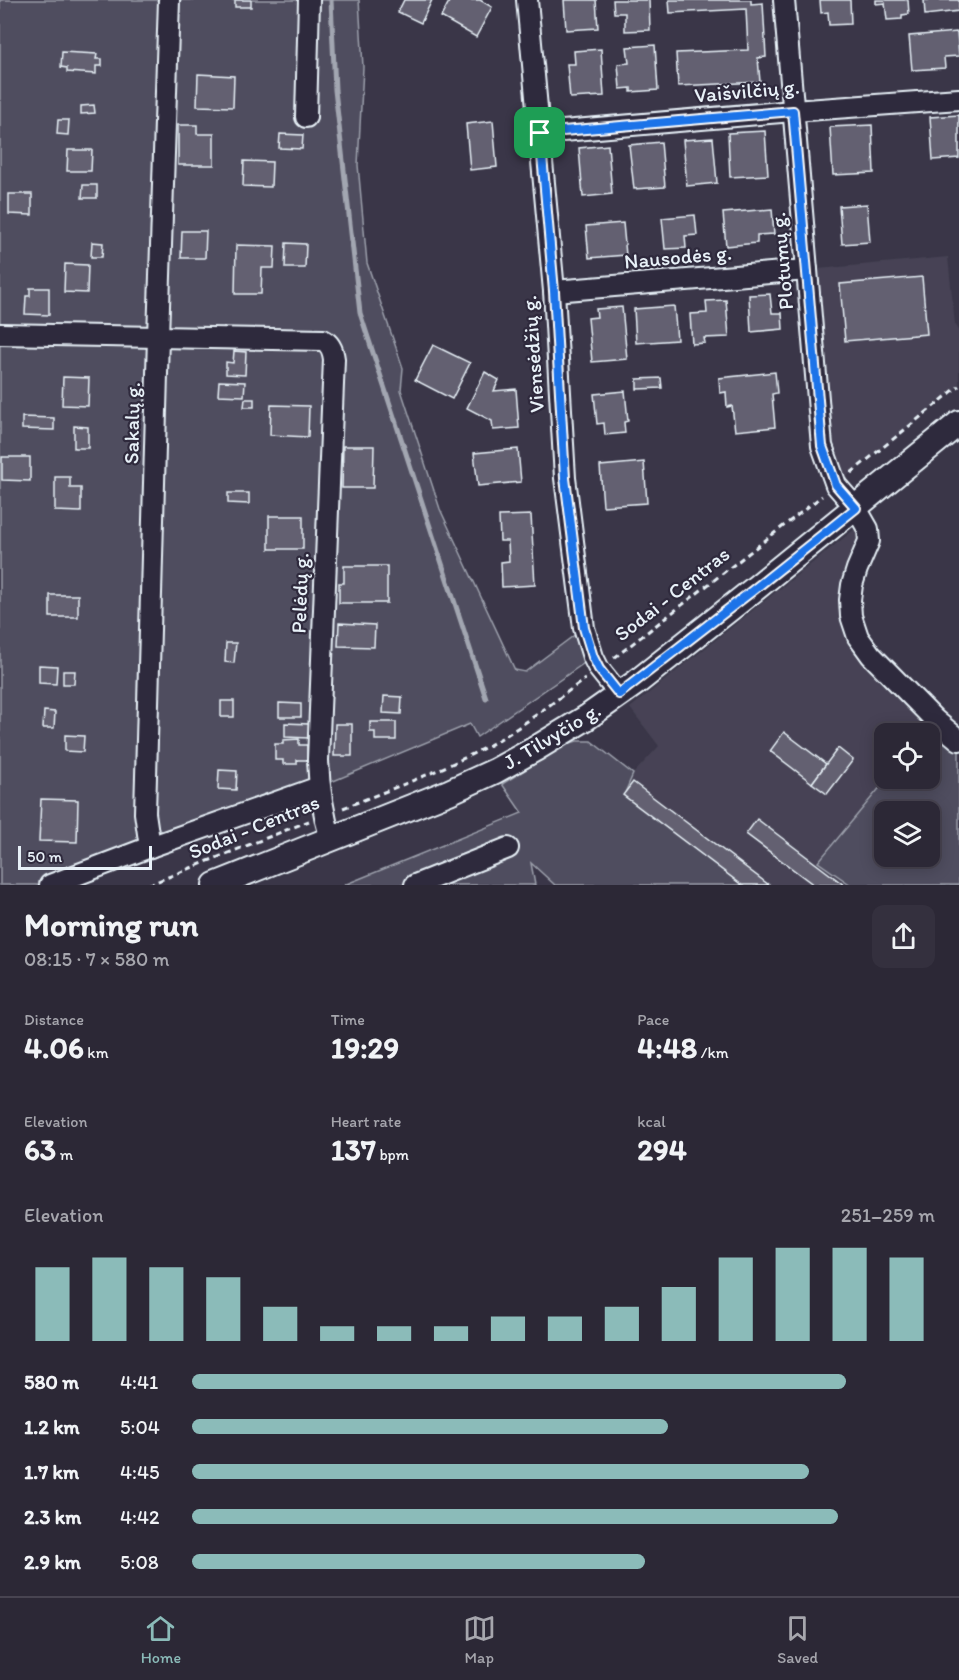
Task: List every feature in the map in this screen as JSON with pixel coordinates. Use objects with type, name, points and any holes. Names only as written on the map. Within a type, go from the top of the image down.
[{"type":"main road","name":"J. Tilvyčio g.","points":[[215,885],[449,792],[495,771],[586,718],[752,591],[959,423]]},
{"type":"street","name":"Sakalų g.","points":[[150,847],[146,813],[169,0]]},
{"type":"street","points":[[306,117],[309,0]]},
{"type":"street","name":"Viensėdžių g.","points":[[527,0],[554,291],[565,478],[584,628],[599,669],[619,694]]},
{"type":"street","name":"Plotumų g.","points":[[784,0],[822,446],[836,485],[856,508],[868,529],[868,541],[852,585],[851,616],[858,637],[870,655],[935,720],[959,740]]},
{"type":"street","name":"Vaišvilčių g.","points":[[540,133],[959,99]]},
{"type":"street","name":"Nausodės g.","points":[[554,291],[807,270]]},
{"type":"street","points":[[0,334],[158,338]]},
{"type":"street","name":"Pelėdų g.","points":[[158,338],[323,340],[333,352],[318,760],[319,787],[331,840]]},
{"type":"street","points":[[50,885],[319,787]]},
{"type":"street","points":[[415,885],[508,848]]},
{"type":"path","name":"Sodai - Centras","points":[[148,885],[416,778],[486,747],[506,735],[599,669],[836,485],[959,386]]},
{"type":"shaded area","points":[[0,0],[359,0],[363,67],[358,165],[367,263],[403,368],[401,390],[440,509],[515,670],[525,672],[584,628],[593,657],[477,737],[470,724],[319,787],[54,885],[0,885]]},
{"type":"shaded area","points":[[948,257],[955,324],[959,330],[959,386],[836,485],[807,270]]},
{"type":"shaded area","points":[[865,521],[851,616],[935,720],[932,723],[874,723],[874,789],[879,789],[819,862],[851,885],[742,885],[623,795],[633,774],[659,746],[630,708]]},
{"type":"shaded area","points":[[940,724],[959,740],[959,885],[851,885],[818,862],[879,789],[940,789]]},
{"type":"shaded area","points":[[591,741],[633,774],[624,795],[742,885],[555,885],[531,863],[535,885],[344,885],[522,813],[502,784],[567,744]]},
{"type":"building","points":[[235,0],[251,0],[251,7],[235,7]]},
{"type":"building","points":[[404,0],[432,0],[421,23],[398,12]]},
{"type":"building","points":[[450,0],[480,0],[492,7],[476,37],[441,17]]},
{"type":"building","points":[[564,0],[596,0],[598,28],[566,30]]},
{"type":"building","points":[[613,0],[649,0],[650,30],[625,31],[625,13],[614,13]]},
{"type":"building","points":[[669,0],[751,0],[751,4],[763,3],[766,57],[758,58],[760,82],[678,86],[676,53],[748,50],[746,9],[670,13]]},
{"type":"building","points":[[820,0],[850,0],[851,24],[829,25],[828,12],[821,13]]},
{"type":"building","points":[[876,0],[908,0],[909,14],[902,15],[902,19],[887,20],[885,3],[876,4]]},
{"type":"building","points":[[924,0],[959,0],[959,11],[925,15]]},
{"type":"building","points":[[957,32],[959,56],[944,57],[945,68],[912,70],[909,36]]},
{"type":"building","points":[[655,45],[658,90],[631,92],[631,88],[620,89],[618,64],[629,63],[627,47]]},
{"type":"building","points":[[601,49],[604,96],[570,98],[567,64],[575,64],[574,51]]},
{"type":"building","points":[[62,52],[97,54],[96,59],[102,59],[102,66],[96,66],[96,74],[67,72],[67,68],[61,67]]},
{"type":"building","points":[[198,74],[234,76],[233,107],[197,106]]},
{"type":"building","points":[[94,105],[95,113],[81,114],[81,106]]},
{"type":"building","points":[[959,115],[959,158],[933,160],[930,117]]},
{"type":"building","points":[[58,120],[69,120],[68,135],[57,134]]},
{"type":"building","points":[[493,121],[497,167],[470,170],[466,124]]},
{"type":"building","points":[[178,125],[197,125],[197,134],[214,134],[214,165],[178,165]]},
{"type":"building","points":[[872,125],[874,173],[833,175],[830,127]]},
{"type":"building","points":[[765,131],[768,175],[730,177],[728,133]]},
{"type":"building","points":[[280,134],[303,135],[302,149],[279,148]]},
{"type":"building","points":[[713,138],[717,183],[687,186],[683,140]]},
{"type":"building","points":[[661,142],[665,187],[634,189],[629,145]]},
{"type":"building","points":[[608,145],[612,194],[583,197],[579,148]]},
{"type":"building","points":[[68,150],[92,150],[91,171],[67,171]]},
{"type":"building","points":[[244,161],[272,162],[271,187],[243,186]]},
{"type":"building","points":[[83,185],[97,185],[97,198],[82,198]]},
{"type":"building","points":[[9,194],[32,194],[32,215],[9,214]]},
{"type":"building","points":[[867,204],[870,242],[842,244],[839,206]]},
{"type":"building","points":[[772,209],[774,234],[757,235],[757,243],[726,246],[723,213]]},
{"type":"building","points":[[695,215],[697,235],[685,236],[686,248],[665,249],[662,218]]},
{"type":"building","points":[[623,223],[626,255],[589,258],[586,226]]},
{"type":"building","points":[[182,231],[206,231],[205,258],[181,258]]},
{"type":"building","points":[[92,242],[103,243],[102,257],[91,257]]},
{"type":"building","points":[[286,243],[306,244],[305,268],[285,268]]},
{"type":"building","points":[[236,245],[275,246],[274,268],[262,268],[261,294],[235,294]]},
{"type":"building","points":[[65,264],[88,265],[87,293],[64,292]]},
{"type":"building","points":[[922,277],[927,334],[845,341],[840,284]]},
{"type":"building","points":[[30,288],[49,288],[49,315],[25,314],[26,296],[30,296]]},
{"type":"building","points":[[770,294],[772,313],[782,313],[783,329],[751,332],[749,295]]},
{"type":"building","points":[[726,300],[729,337],[704,338],[705,343],[692,344],[690,314],[707,313],[706,301]]},
{"type":"building","points":[[674,306],[677,340],[636,343],[634,309]]},
{"type":"building","points":[[622,307],[627,359],[592,362],[588,318],[597,317],[596,309]]},
{"type":"building","points":[[433,345],[470,363],[452,399],[415,380]]},
{"type":"building","points":[[234,351],[246,352],[245,375],[226,374],[226,362],[233,363]]},
{"type":"building","points":[[485,372],[499,380],[494,391],[516,389],[519,428],[493,430],[492,421],[467,408]]},
{"type":"building","points":[[775,372],[777,393],[772,394],[775,427],[735,431],[732,406],[727,407],[726,392],[720,393],[719,378]]},
{"type":"building","points":[[63,377],[89,378],[88,406],[62,405]]},
{"type":"building","points":[[661,378],[662,388],[637,389],[637,379]]},
{"type":"building","points":[[219,381],[245,382],[244,396],[218,395]]},
{"type":"building","points":[[625,391],[628,421],[624,422],[625,433],[605,435],[604,423],[597,424],[594,394]]},
{"type":"building","points":[[245,399],[254,399],[254,407],[244,407]]},
{"type":"building","points":[[271,405],[309,406],[308,437],[270,435]]},
{"type":"building","points":[[22,417],[54,418],[54,430],[22,429]]},
{"type":"building","points":[[74,426],[88,427],[88,448],[74,448]]},
{"type":"building","points":[[343,446],[374,446],[373,488],[342,488]]},
{"type":"building","points":[[518,449],[521,482],[478,486],[474,453]]},
{"type":"building","points":[[2,457],[30,457],[30,481],[2,480]]},
{"type":"building","points":[[644,462],[647,503],[603,506],[600,466]]},
{"type":"building","points":[[55,477],[70,477],[70,488],[81,488],[81,512],[55,511]]},
{"type":"building","points":[[228,493],[249,493],[249,504],[228,503]]},
{"type":"building","points":[[531,515],[535,585],[502,587],[501,562],[509,561],[508,541],[500,541],[499,516]]},
{"type":"building","points":[[269,516],[303,516],[303,549],[269,549]]},
{"type":"building","points":[[344,566],[387,566],[387,603],[339,603],[339,583],[344,583]]},
{"type":"building","points":[[50,595],[78,595],[78,617],[50,617]]},
{"type":"building","points":[[339,623],[375,625],[374,647],[338,646]]},
{"type":"building","points":[[226,643],[236,643],[234,663],[225,662]]},
{"type":"building","points":[[39,665],[57,666],[56,684],[39,683]]},
{"type":"building","points":[[63,671],[75,671],[74,684],[63,684]]},
{"type":"building","points":[[384,696],[402,697],[401,714],[383,713]]},
{"type":"building","points":[[221,701],[234,701],[234,717],[221,717]]},
{"type":"building","points":[[279,703],[301,704],[301,717],[279,717]]},
{"type":"building","points":[[44,711],[55,712],[54,728],[43,728]]},
{"type":"building","points":[[370,722],[396,722],[396,740],[375,740],[375,732],[370,732]]},
{"type":"building","points":[[285,723],[309,724],[309,738],[285,737]]},
{"type":"building","points":[[335,724],[352,724],[352,756],[334,756]]},
{"type":"building","points":[[784,732],[826,764],[812,783],[770,751]]},
{"type":"building","points":[[65,735],[84,736],[83,752],[65,751]]},
{"type":"building","points":[[299,739],[299,745],[307,745],[307,760],[297,760],[297,764],[283,764],[283,760],[275,760],[275,744],[283,744],[283,740]]},
{"type":"building","points":[[838,748],[853,760],[827,794],[812,783]]},
{"type":"building","points":[[219,770],[237,771],[236,790],[218,789]]},
{"type":"building","points":[[633,782],[769,885],[742,885],[623,795]]},
{"type":"building","points":[[41,799],[78,800],[77,842],[39,841]]},
{"type":"building","points":[[757,819],[844,885],[814,885],[746,834]]},
{"type":"waterway","points":[[331,0],[335,90],[360,313],[486,698]]},
{"type":"route","points":[[793,111],[822,446],[836,485],[856,508],[619,694],[599,669],[584,628],[565,478],[554,291],[540,133],[793,111]]}]
